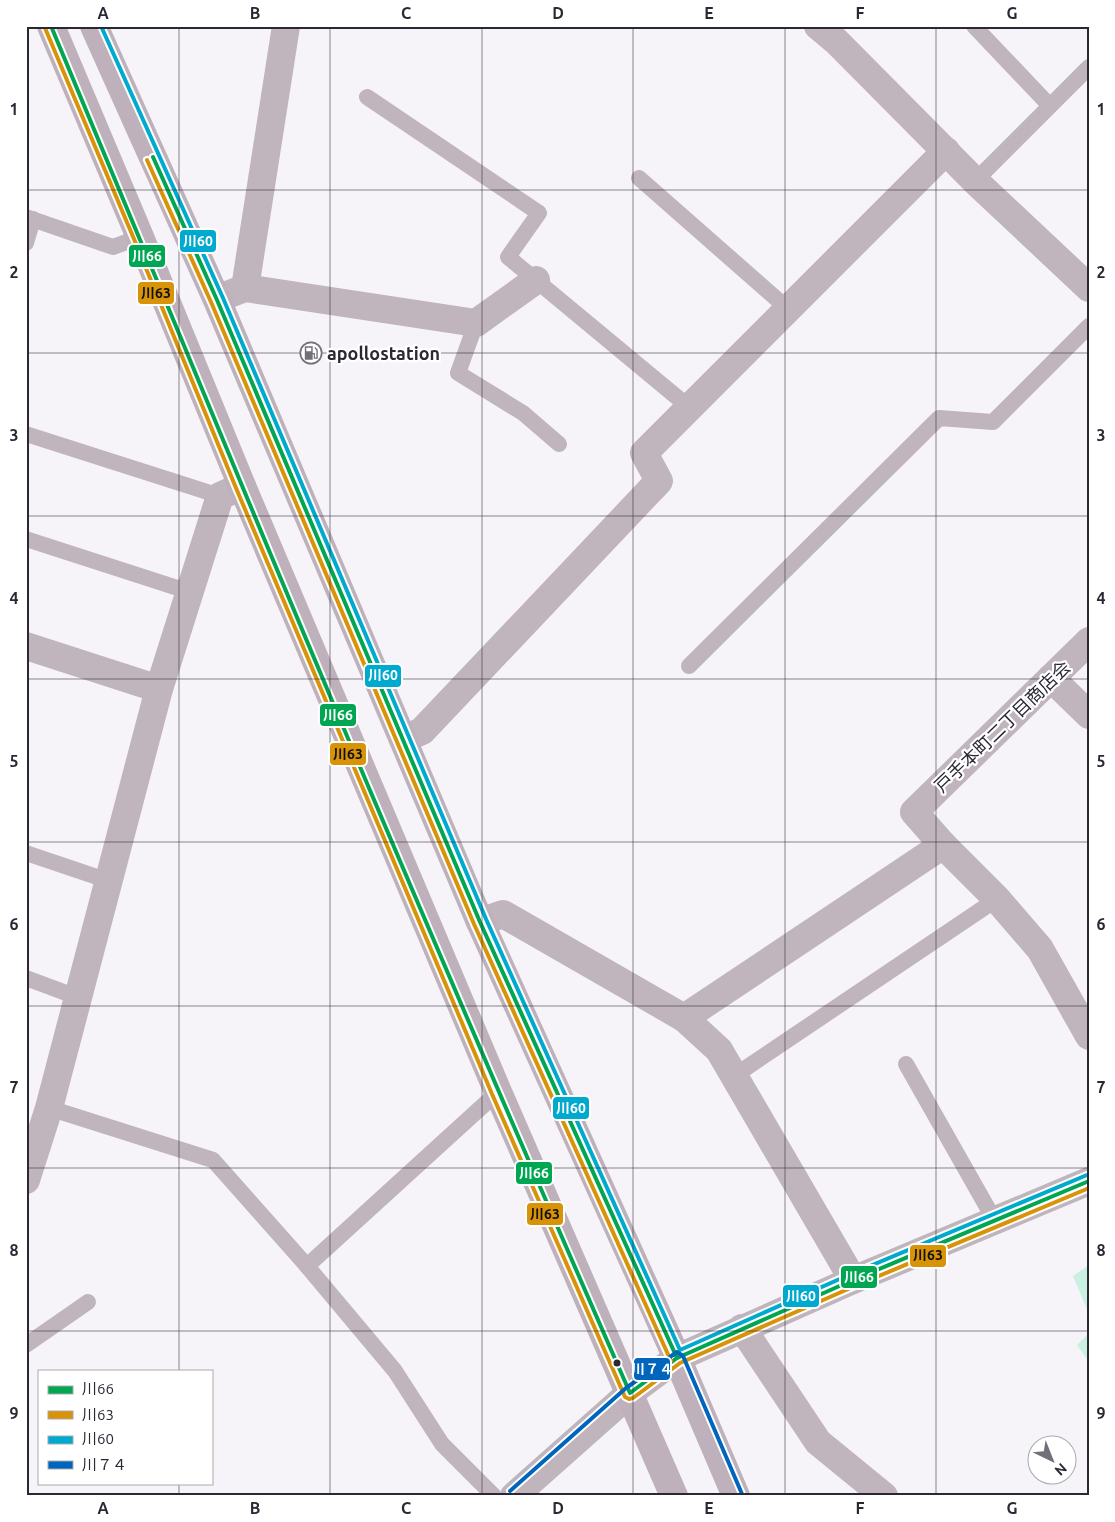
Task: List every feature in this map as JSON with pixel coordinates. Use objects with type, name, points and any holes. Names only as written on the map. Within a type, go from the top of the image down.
[{"type":"highway","points":[[51,26],[140,237],[231,491],[498,1092],[674,1496]]},
{"type":"highway","points":[[94,26],[217,300],[480,922],[677,1358],[736,1496]]},
{"type":"street","points":[[244,288],[286,26]]},
{"type":"street","points":[[820,27],[975,181],[1089,288]]},
{"type":"street","points":[[404,739],[422,731],[659,481],[644,453],[946,152]]},
{"type":"street","points":[[217,300],[244,288],[476,323],[536,280]]},
{"type":"street","points":[[29,1164],[48,1108],[159,689],[190,592],[231,491]]},
{"type":"street","name":"戸手本町二丁目商店会","points":[[944,845],[914,812],[1089,641]]},
{"type":"street","points":[[26,646],[159,689]]},
{"type":"street","points":[[1051,678],[1089,715]]},
{"type":"street","points":[[684,1018],[944,845],[997,899],[1040,950],[1089,1036]]},
{"type":"street","points":[[480,922],[503,914],[684,1018],[719,1050],[853,1280]]},
{"type":"street","points":[[514,1496],[630,1393],[677,1358],[853,1280],[1089,1181]]},
{"type":"street","points":[[742,1328],[818,1442],[884,1496]]},
{"type":"lane","points":[[974,26],[1049,105]]},
{"type":"lane","points":[[975,181],[1089,67]]},
{"type":"lane","points":[[367,97],[539,213],[508,257],[690,408]]},
{"type":"lane","points":[[639,178],[788,309]]},
{"type":"lane","points":[[26,244],[30,218],[113,246],[140,237]]},
{"type":"lane","points":[[476,323],[458,373],[523,413],[559,444]]},
{"type":"lane","points":[[689,666],[939,418],[992,422],[1089,326]]},
{"type":"lane","points":[[26,434],[231,491]]},
{"type":"lane","points":[[26,539],[190,592]]},
{"type":"lane","points":[[26,853],[108,881]]},
{"type":"lane","points":[[734,1076],[997,899]]},
{"type":"lane","points":[[26,978],[78,998]]},
{"type":"lane","points":[[906,1064],[995,1221]]},
{"type":"lane","points":[[307,1266],[498,1092]]},
{"type":"lane","points":[[48,1108],[213,1160],[307,1266],[394,1371],[442,1444],[494,1496]]},
{"type":"lane","points":[[26,1345],[88,1302]]},
{"type":"green space","points":[[1089,1265],[1089,1314],[1073,1276]]},
{"type":"green space","points":[[1089,1333],[1089,1362],[1077,1345]]},
{"type":"transit line","name":"川66","points":[[51,26],[290,602],[630,1393],[677,1358],[853,1280],[1089,1181]]},
{"type":"transit line","name":"川60","points":[[101,26],[223,298],[486,919],[680,1350],[851,1274],[1087,1175]]},
{"type":"transit line","name":"川63","points":[[45,28],[236,488],[492,1094],[625,1397],[633,1398],[680,1363],[855,1286],[1089,1188]]},
{"type":"transit line","name":"川66","points":[[153,157],[217,300],[480,922],[677,1358]]},
{"type":"transit line","name":"川63","points":[[147,160],[211,302],[474,924],[671,1361]]},
{"type":"transit line","name":"川７４","points":[[510,1491],[626,1388],[677,1352],[683,1356],[742,1494]]},
{"type":"place","name":"apollostation","points":[[311,353]]}]
